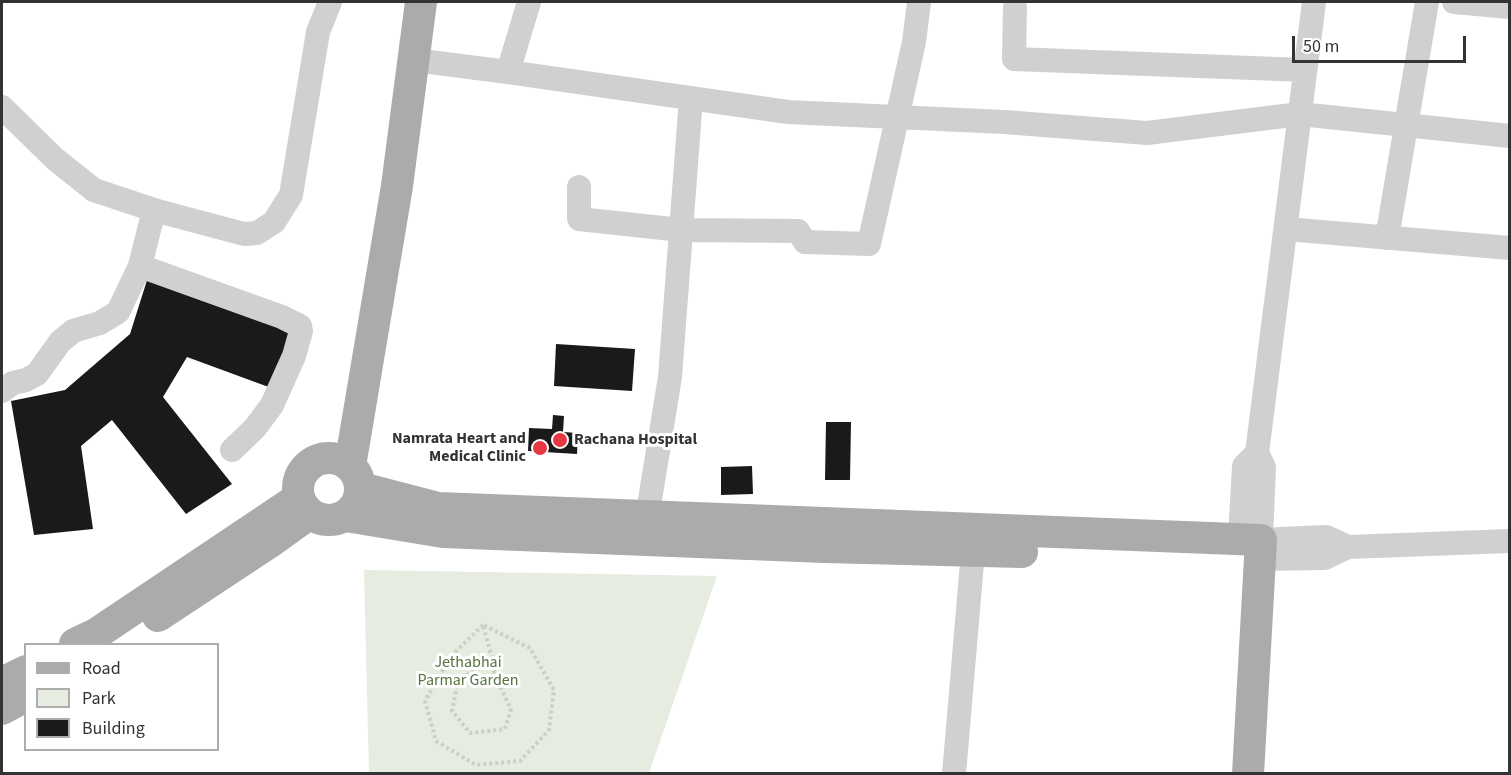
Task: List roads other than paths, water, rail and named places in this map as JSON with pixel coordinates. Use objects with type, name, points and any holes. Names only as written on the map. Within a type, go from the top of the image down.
[{"type":"main road","points":[[402,2],[376,202],[346,470],[357,504],[346,516],[337,520],[317,519],[304,506],[298,488],[304,470],[320,459],[346,470],[438,508],[647,518],[1144,534],[1250,549]]},
{"type":"main road","points":[[346,470],[397,186],[421,2]]},
{"type":"main road","points":[[79,643],[304,506]]},
{"type":"main road","points":[[116,643],[270,542],[304,506]]},
{"type":"main road","points":[[346,516],[443,532],[825,547],[973,550],[1250,549]]},
{"type":"main road","points":[[1229,774],[1250,549]]},
{"type":"main road","points":[[1248,774],[1250,549]]},
{"type":"main road","points":[[2,684],[24,672]]},
{"type":"main road","points":[[2,709],[24,697]]},
{"type":"street","points":[[2,107],[55,159],[94,190],[154,210],[244,234],[256,233],[274,222],[291,195],[318,32],[330,2]]},
{"type":"street","points":[[508,72],[530,2]]},
{"type":"street","points":[[579,187],[579,219],[681,230],[798,231],[805,242],[869,244],[914,42],[919,2]]},
{"type":"street","points":[[1314,2],[1257,453],[1264,467],[1250,549],[1326,537],[1348,547],[1509,541]]},
{"type":"street","points":[[1387,238],[1427,2]]},
{"type":"street","points":[[1454,2],[1509,7]]},
{"type":"street","points":[[1015,7],[1014,59],[1305,70]]},
{"type":"street","points":[[414,60],[788,112],[1004,122],[1147,132],[1300,114],[1509,136]]},
{"type":"street","points":[[647,518],[670,377],[691,98]]},
{"type":"street","points":[[5,384],[37,374],[60,342],[74,331],[100,323],[118,312],[140,266],[154,210]]},
{"type":"street","points":[[1286,229],[1509,248]]},
{"type":"street","points":[[140,266],[282,317],[300,326],[302,331],[294,356],[272,405],[255,428],[232,450]]},
{"type":"street","points":[[954,774],[973,550]]},
{"type":"place","name":"Rachana Hospital","points":[[560,440]]},
{"type":"place","name":"Namrata Heart and Medical Clinic","points":[[540,448]]},
{"type":"park label","name":"Jethabhai Parmar Garden","points":[[468,672]]}]
